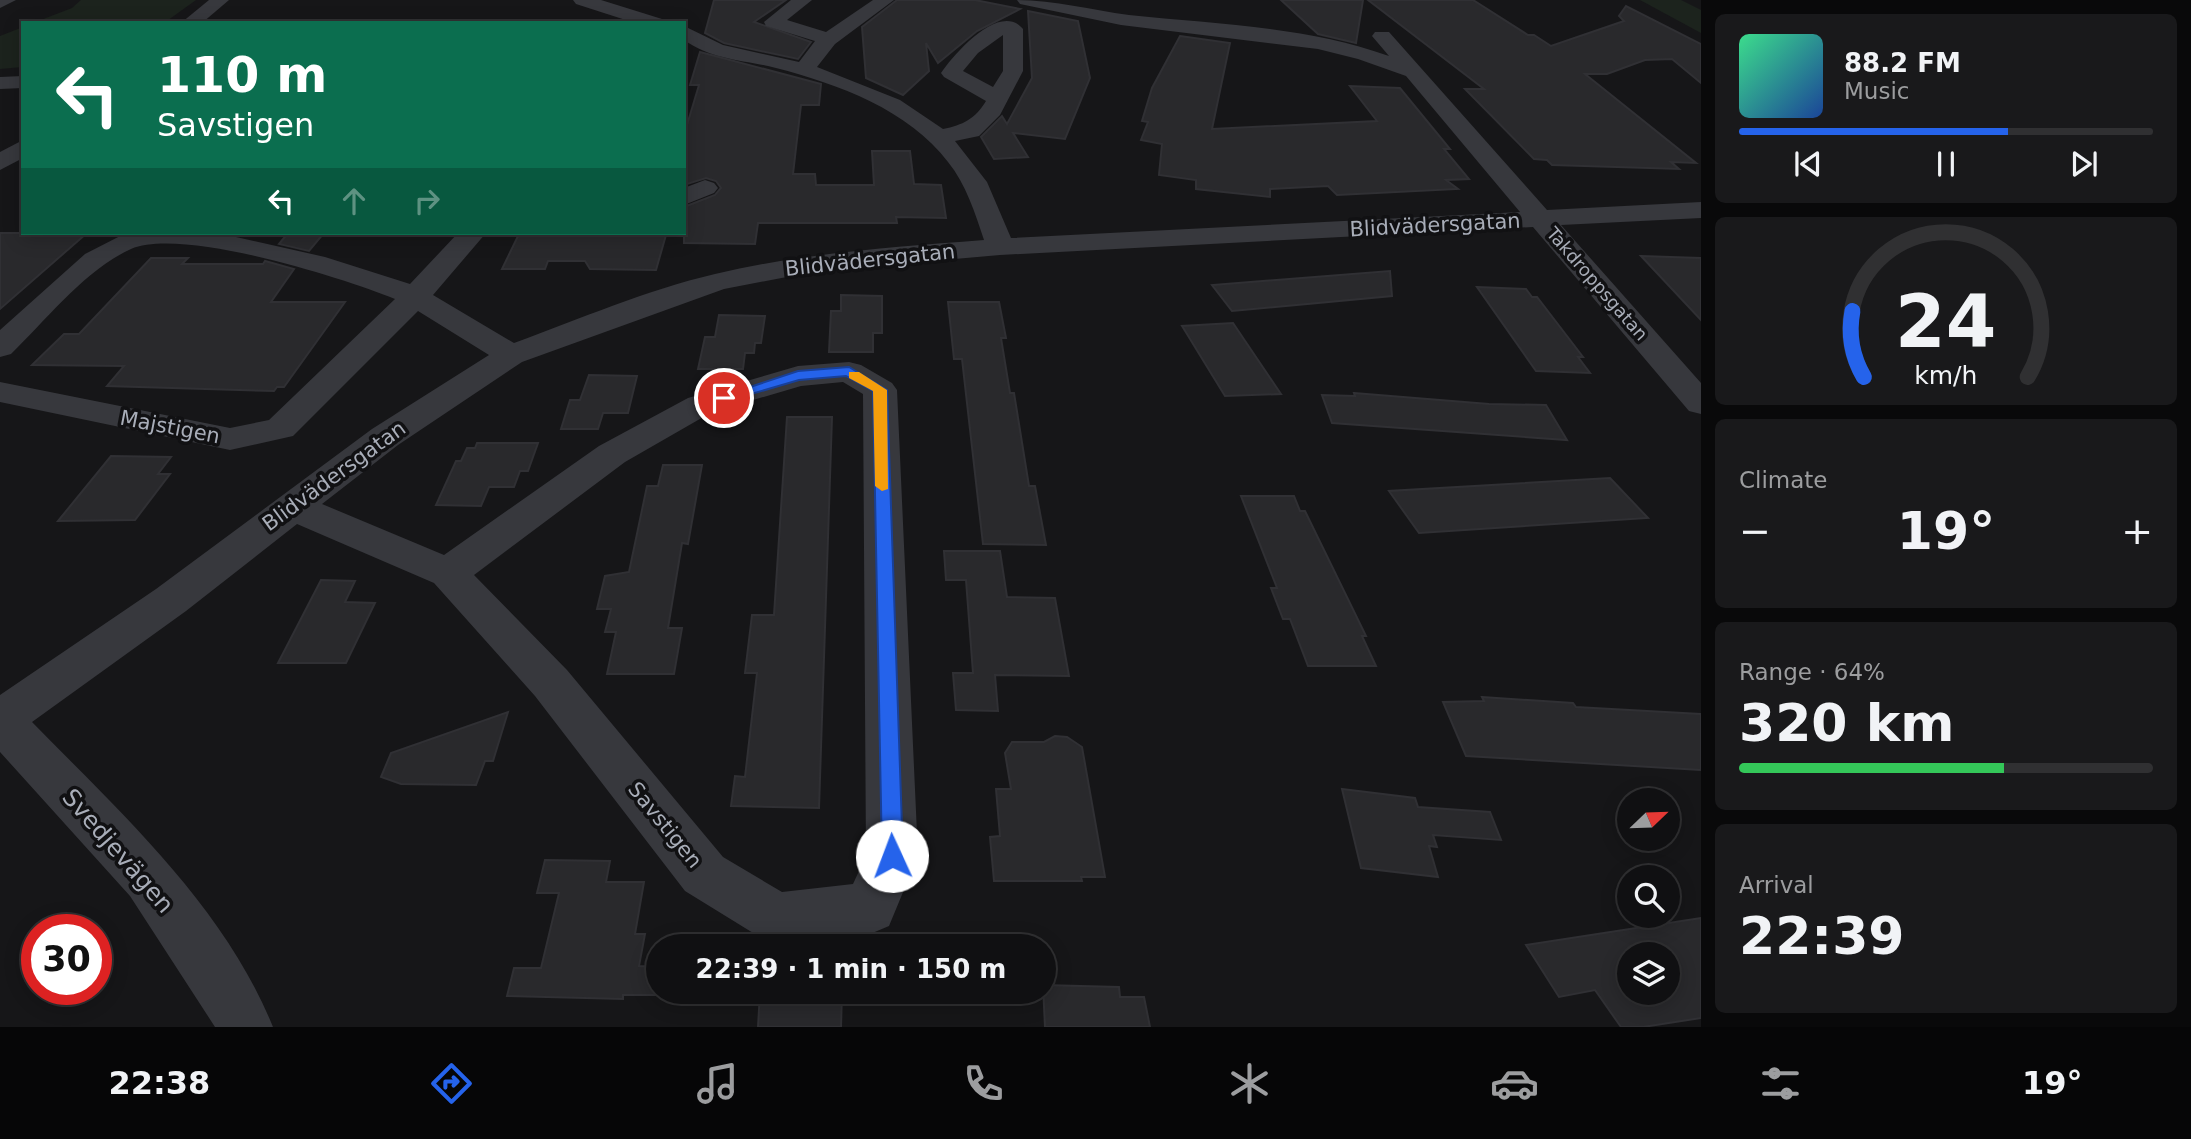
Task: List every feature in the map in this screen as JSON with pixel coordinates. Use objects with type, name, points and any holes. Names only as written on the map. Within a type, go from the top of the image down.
[{"type":"street","points":[[0,3],[7,0]]},
{"type":"street","points":[[193,21],[220,0]]},
{"type":"street","points":[[582,0],[615,4],[650,21]]},
{"type":"street","points":[[803,0],[774,22],[830,38]]},
{"type":"street","points":[[805,70],[809,60],[830,38],[885,0]]},
{"type":"street","points":[[1027,0],[1116,19],[1350,50],[1384,59],[1415,73]]},
{"type":"street","points":[[686,33],[706,46],[805,70],[891,105],[951,148],[974,182],[1000,247]]},
{"type":"street","name":"Takdroppsgatan","points":[[1382,36],[1701,404]]},
{"type":"street","points":[[0,83],[21,82]]},
{"type":"street","points":[[937,137],[971,131],[989,115],[998,98]]},
{"type":"street","points":[[0,163],[21,148]]},
{"type":"street","name":"Blidvädersgatan","points":[[0,720],[171,600],[384,437],[511,355],[649,303],[718,282],[818,262],[1000,247],[1701,210]]},
{"type":"street","points":[[0,347],[102,254],[128,240],[174,235],[312,261],[415,297],[511,355]]},
{"type":"street","name":"Majstigen","points":[[0,392],[230,439],[281,428],[415,297],[471,235]]},
{"type":"street","name":"Savstigen","points":[[291,506],[447,573],[551,683],[704,874],[777,918],[870,908],[892,856],[880,390],[849,372],[798,376],[700,405],[612,454],[447,573]]},
{"type":"street","name":"Svedjevägen","points":[[0,720],[149,879],[230,1019]]},
{"type":"shaded area","points":[[81,0],[196,0],[167,21],[38,21],[72,8]]},
{"type":"shaded area","points":[[1640,0],[1681,0],[1701,10],[1701,33]]},
{"type":"shaded area","points":[[21,28],[21,67],[0,69],[0,36]]},
{"type":"building","points":[[714,0],[786,0],[754,22],[811,42],[798,59],[724,43],[705,33]]},
{"type":"building","points":[[897,0],[975,0],[1020,9],[977,31],[938,63],[926,43],[929,71],[903,95],[866,78],[862,27]]},
{"type":"building","points":[[1281,0],[1363,0],[1356,43],[1318,34]]},
{"type":"building","points":[[1368,0],[1473,0],[1528,35],[1534,35],[1551,46],[1624,21],[1619,16],[1626,6],[1701,44],[1701,83],[1672,59],[1645,60],[1607,74],[1585,74],[1696,163],[1671,162],[1679,169],[1552,165],[1547,160],[1534,159],[1465,89],[1484,89]]},
{"type":"building","points":[[1028,11],[1078,21],[1090,78],[1065,139],[1013,133],[1028,157],[994,159],[981,137],[1002,116],[1007,124],[1032,78]]},
{"type":"building","points":[[1180,36],[1230,43],[1212,129],[1377,121],[1350,86],[1400,88],[1450,149],[1444,149],[1469,179],[1446,180],[1458,189],[1337,195],[1328,186],[1270,189],[1270,197],[1196,189],[1196,180],[1159,175],[1162,144],[1141,140],[1148,122],[1142,121],[1152,88]]},
{"type":"building","points":[[700,52],[821,84],[819,105],[801,105],[793,174],[815,174],[816,185],[874,185],[872,151],[910,151],[914,184],[941,185],[946,218],[896,217],[897,223],[758,223],[755,244],[684,243],[686,206],[715,195],[721,188],[716,181],[706,178],[686,184],[686,128],[699,85],[690,85]]},
{"type":"building","points":[[0,233],[85,235],[0,309]]},
{"type":"building","points":[[286,235],[322,235],[309,251],[279,244]]},
{"type":"building","points":[[519,235],[666,235],[656,270],[590,269],[585,261],[548,261],[545,269],[502,269]]},
{"type":"building","points":[[1641,256],[1701,258],[1701,320]]},
{"type":"building","points":[[151,258],[188,258],[182,264],[263,264],[265,261],[294,269],[271,302],[345,302],[284,387],[277,387],[274,391],[107,386],[124,366],[32,365],[64,334],[79,334]]},
{"type":"building","points":[[1390,271],[1392,296],[1232,311],[1212,285]]},
{"type":"building","points":[[1477,287],[1526,289],[1532,297],[1537,297],[1583,357],[1578,357],[1590,373],[1536,371]]},
{"type":"building","points":[[841,295],[882,296],[882,333],[873,333],[873,352],[829,352],[831,311],[841,311]]},
{"type":"building","points":[[948,302],[999,302],[1006,338],[1001,338],[1010,393],[1014,393],[1029,486],[1035,486],[1046,545],[983,544],[962,359],[954,359]]},
{"type":"building","points":[[719,315],[765,316],[761,343],[755,343],[754,353],[745,353],[743,369],[698,369],[705,337],[715,337]]},
{"type":"building","points":[[1233,323],[1281,394],[1225,396],[1182,326]]},
{"type":"building","points":[[589,375],[637,376],[628,413],[603,413],[598,429],[561,429],[570,400],[580,400]]},
{"type":"building","points":[[1354,393],[1489,404],[1546,405],[1567,440],[1332,423],[1322,395],[1355,396]]},
{"type":"building","points":[[787,417],[832,417],[819,808],[731,806],[735,776],[745,777],[757,673],[745,673],[752,615],[774,615]]},
{"type":"building","points":[[477,443],[538,443],[528,471],[520,471],[514,487],[489,487],[481,506],[436,505],[456,461],[461,461],[467,448],[475,448]]},
{"type":"building","points":[[111,456],[171,457],[158,474],[170,474],[135,520],[58,521]]},
{"type":"building","points":[[663,465],[702,465],[688,544],[682,543],[668,628],[682,628],[674,674],[607,674],[616,632],[605,632],[611,609],[597,609],[605,576],[629,572],[647,486],[658,486]]},
{"type":"building","points":[[1610,478],[1648,518],[1419,533],[1389,491]]},
{"type":"building","points":[[1241,496],[1294,496],[1300,511],[1305,511],[1366,636],[1362,636],[1376,666],[1308,666],[1290,619],[1283,619],[1271,588],[1277,588]]},
{"type":"building","points":[[944,551],[1000,551],[1007,597],[1055,598],[1069,676],[995,675],[998,711],[956,710],[953,673],[973,673],[966,580],[946,580]]},
{"type":"building","points":[[321,580],[355,581],[345,602],[375,603],[346,663],[278,663]]},
{"type":"building","points":[[1482,697],[1573,703],[1576,707],[1701,714],[1701,770],[1466,756],[1443,702],[1484,701]]},
{"type":"building","points":[[508,712],[493,761],[485,761],[476,785],[401,784],[381,777],[391,753]]},
{"type":"building","points":[[1055,736],[1067,737],[1082,747],[1105,877],[1081,877],[1082,881],[994,881],[990,837],[1000,836],[996,789],[1011,789],[1005,753],[1012,742],[1044,742]]},
{"type":"building","points":[[1342,789],[1415,798],[1418,807],[1490,812],[1501,840],[1433,835],[1437,847],[1429,846],[1438,877],[1361,868]]},
{"type":"building","points":[[545,860],[610,861],[606,882],[644,882],[635,934],[645,934],[639,966],[646,966],[646,995],[623,995],[623,999],[507,996],[514,968],[541,968],[559,893],[537,893]]},
{"type":"building","points":[[1701,918],[1701,1018],[1643,1027],[1621,1027],[1595,990],[1559,997],[1526,945],[1636,928],[1680,928],[1680,921]]},
{"type":"building","points":[[1056,985],[1119,987],[1120,997],[1144,997],[1150,1027],[1045,1027],[1044,1004],[1056,1004]]},
{"type":"building","points":[[759,1004],[842,1004],[841,1027],[758,1027]]},
{"type":"slow traffic","points":[[854,375],[880,390],[882,486]]},
{"type":"route","points":[[724,398],[798,376],[849,372],[880,390],[892,856]]}]
